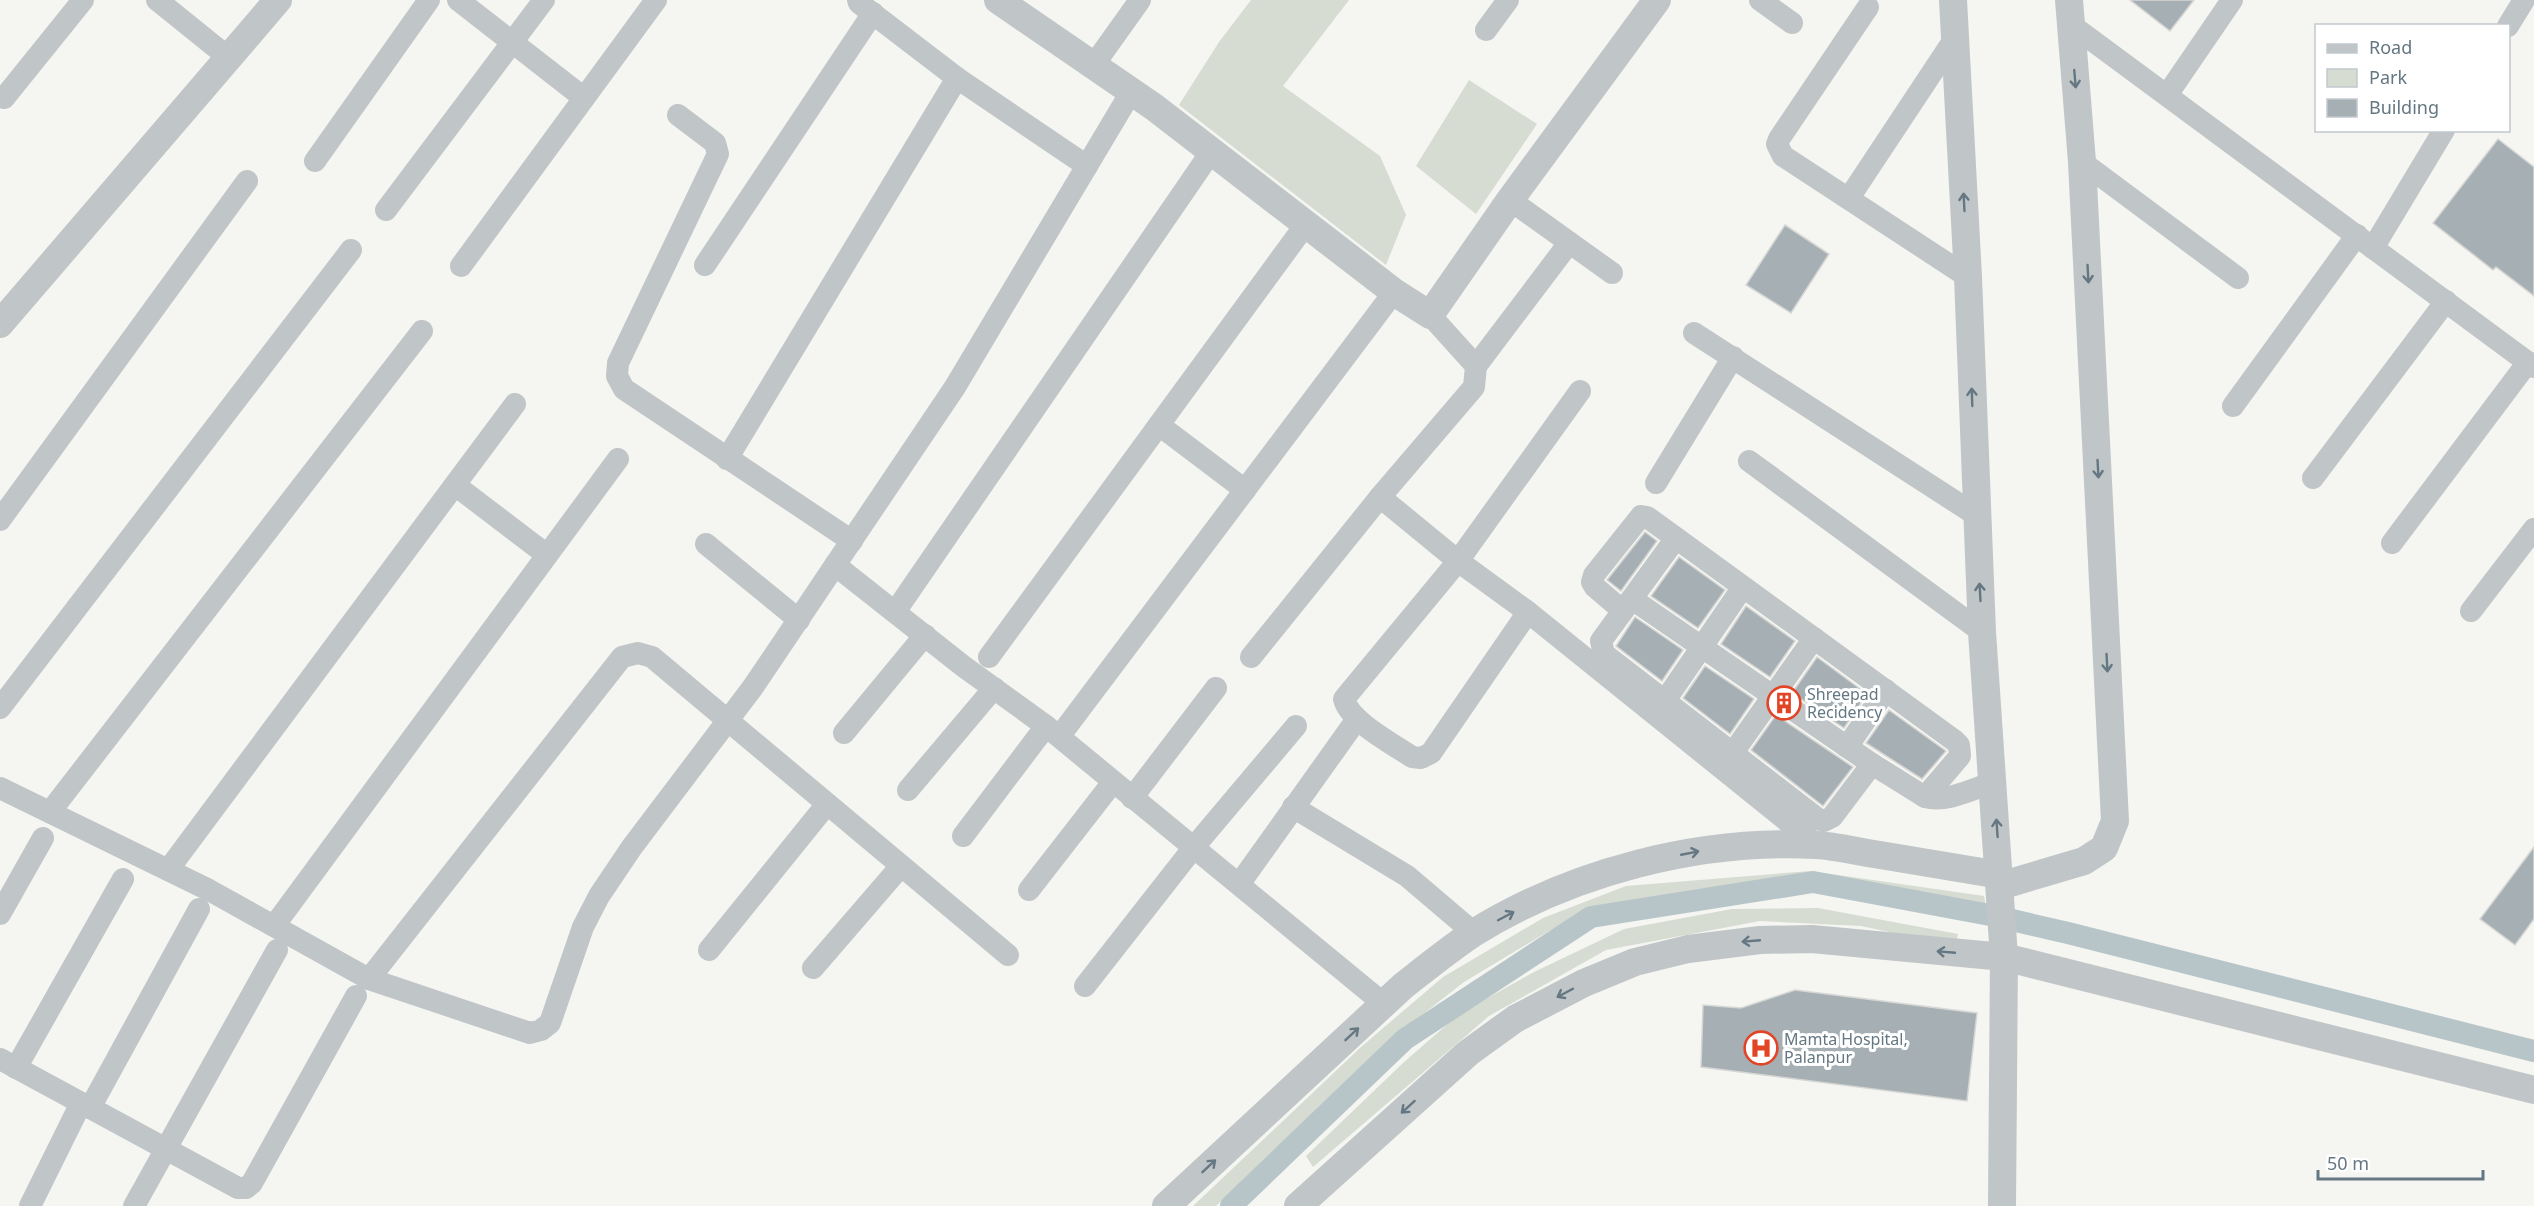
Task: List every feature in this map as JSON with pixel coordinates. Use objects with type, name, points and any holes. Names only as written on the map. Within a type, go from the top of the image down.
[{"type":"street","points":[[4,98],[83,0]]},
{"type":"street","points":[[157,0],[229,58]]},
{"type":"street","points":[[0,324],[278,0]]},
{"type":"street","points":[[315,161],[429,0]]},
{"type":"street","points":[[458,0],[584,98]]},
{"type":"street","points":[[386,210],[544,0]]},
{"type":"street","points":[[461,266],[656,0]]},
{"type":"street","points":[[998,0],[1131,92],[1394,292],[1430,315],[1476,366]]},
{"type":"street","points":[[1486,30],[1508,0]]},
{"type":"street","points":[[1430,315],[1510,200],[1657,0]]},
{"type":"street","points":[[1760,0],[1792,22]]},
{"type":"street","points":[[1953,0],[1968,277],[1982,632],[2001,891],[2002,1206]]},
{"type":"street","points":[[2167,95],[2232,0]]},
{"type":"street","points":[[2509,24],[2524,0]]},
{"type":"street","points":[[1093,66],[1134,2]]},
{"type":"street","points":[[705,265],[866,7],[957,78],[1087,166]]},
{"type":"street","points":[[1868,7],[1777,144],[1784,156],[1968,277]]},
{"type":"street","points":[[2069,12],[2167,95],[2531,364],[2392,543]]},
{"type":"street","points":[[1166,1206],[1384,1004],[1443,953],[1474,933],[1549,894],[1608,873],[1715,849],[1817,845],[2001,891],[2084,861],[2104,848],[2115,821],[2082,162],[2069,12]]},
{"type":"street","points":[[1849,198],[1955,38]]},
{"type":"street","points":[[727,459],[957,78]]},
{"type":"street","points":[[0,788],[168,870],[274,926],[362,988],[530,1033],[541,1030],[550,1023],[584,927],[599,896],[632,847],[729,721],[955,387],[1131,92]]},
{"type":"street","points":[[678,115],[715,143],[718,154],[618,363],[617,376],[624,389],[852,542]]},
{"type":"street","points":[[2233,406],[2365,242],[2443,132]]},
{"type":"street","points":[[895,612],[1211,152]]},
{"type":"street","points":[[2082,162],[2238,278]]},
{"type":"street","points":[[0,520],[247,181]]},
{"type":"street","points":[[1510,200],[1612,273]]},
{"type":"street","points":[[989,657],[1306,224]]},
{"type":"street","points":[[1251,657],[1380,497],[1474,387],[1476,366],[1569,243]]},
{"type":"street","points":[[0,708],[351,250]]},
{"type":"street","points":[[963,836],[1056,727],[1245,490],[1394,292]]},
{"type":"street","points":[[2313,478],[2446,301]]},
{"type":"street","points":[[50,812],[422,331]]},
{"type":"street","points":[[1694,333],[1976,515]]},
{"type":"street","points":[[1656,483],[1733,357]]},
{"type":"street","points":[[1528,612],[1431,753],[1421,758],[1412,757],[1346,708],[1344,699],[1458,561],[1580,391]]},
{"type":"street","points":[[168,870],[515,404]]},
{"type":"street","points":[[1159,425],[1245,490]]},
{"type":"street","points":[[274,926],[618,459]]},
{"type":"street","points":[[1749,460],[1982,632]]},
{"type":"street","points":[[455,484],[547,555]]},
{"type":"street","points":[[1380,497],[1458,561],[1528,612],[1817,845]]},
{"type":"street","points":[[1924,797],[1960,756],[1959,745],[1647,517],[1641,516],[1594,575],[1592,582],[1595,587],[1702,647],[1924,797],[1934,800],[1945,798],[1994,782]]},
{"type":"street","points":[[2471,611],[2534,529]]},
{"type":"street","points":[[1676,538],[1601,641],[1604,654],[1818,819],[1824,821],[1832,817],[1872,764]]},
{"type":"street","points":[[706,544],[799,620]]},
{"type":"street","points":[[836,565],[994,688],[1056,727],[1113,782],[1240,883],[1384,1004]]},
{"type":"street","points":[[1664,702],[1743,587]]},
{"type":"street","points":[[844,733],[925,635]]},
{"type":"street","points":[[1732,754],[1814,638]]},
{"type":"street","points":[[123,879],[5,1065],[238,1188],[246,1188],[252,1182],[362,988],[622,657],[638,652],[652,657],[1008,955]]},
{"type":"street","points":[[908,790],[994,688]]},
{"type":"street","points":[[1132,798],[1216,688]]},
{"type":"street","points":[[1847,747],[1886,690]]},
{"type":"street","points":[[1240,883],[1357,718]]},
{"type":"street","points":[[1085,986],[1194,847],[1296,726]]},
{"type":"street","points":[[1029,890],[1113,782]]},
{"type":"street","points":[[709,950],[827,804]]},
{"type":"street","points":[[1293,807],[1407,876],[1474,933]]},
{"type":"street","points":[[0,914],[43,838]]},
{"type":"street","points":[[813,968],[901,866]]},
{"type":"street","points":[[30,1206],[199,909]]},
{"type":"street","points":[[1298,1206],[1468,1053],[1515,1019],[1584,983],[1635,962],[1688,949],[1722,944],[1812,939],[2002,949],[2534,1090]]},
{"type":"street","points":[[134,1206],[277,950]]},
{"type":"green space","points":[[1251,0],[1349,0],[1283,86],[1380,156],[1406,215],[1386,265],[1179,105],[1219,42]]},
{"type":"green space","points":[[1469,80],[1537,124],[1476,214],[1416,166]]},
{"type":"green space","points":[[1810,871],[1984,896],[1986,907],[1808,877],[1600,908],[1549,931],[1464,982],[1399,1033],[1216,1206],[1193,1206],[1361,1047],[1443,977],[1543,918],[1626,886]]},
{"type":"green space","points":[[1818,908],[1958,934],[1955,946],[1861,926],[1760,921],[1606,950],[1489,1016],[1313,1167],[1306,1156],[1403,1063],[1459,1014],[1534,972],[1624,929],[1732,909]]},
{"type":"building","points":[[2130,0],[2194,0],[2170,31]]},
{"type":"building","points":[[2498,139],[2534,167],[2534,296],[2496,267],[2493,270],[2433,223]]},
{"type":"building","points":[[1785,225],[1829,254],[1791,313],[1746,285]]},
{"type":"building","points":[[1645,532],[1657,541],[1621,591],[1607,580]]},
{"type":"building","points":[[1679,557],[1725,590],[1698,628],[1651,596]]},
{"type":"building","points":[[1746,606],[1795,641],[1770,677],[1721,644]]},
{"type":"building","points":[[1635,617],[1683,650],[1662,681],[1616,646]]},
{"type":"building","points":[[1817,657],[1867,694],[1844,728],[1792,693]]},
{"type":"building","points":[[1705,666],[1754,699],[1730,734],[1683,698]]},
{"type":"building","points":[[1889,710],[1946,751],[1922,779],[1866,743]]},
{"type":"building","points":[[1776,715],[1853,767],[1823,806],[1751,750]]},
{"type":"building","points":[[2534,847],[2534,919],[2515,945],[2480,919]]},
{"type":"building","points":[[1795,990],[1977,1013],[1967,1101],[1701,1067],[1703,1005],[1741,1008]]},
{"type":"waterway","points":[[1231,1206],[1405,1039],[1591,917],[1813,882],[1990,915],[2068,933],[2534,1051]]},
{"type":"place","name":"Shreepad Recidency","points":[[1784,703]]},
{"type":"place","name":"Mamta Hospital, Palanpur","points":[[1761,1048]]}]
